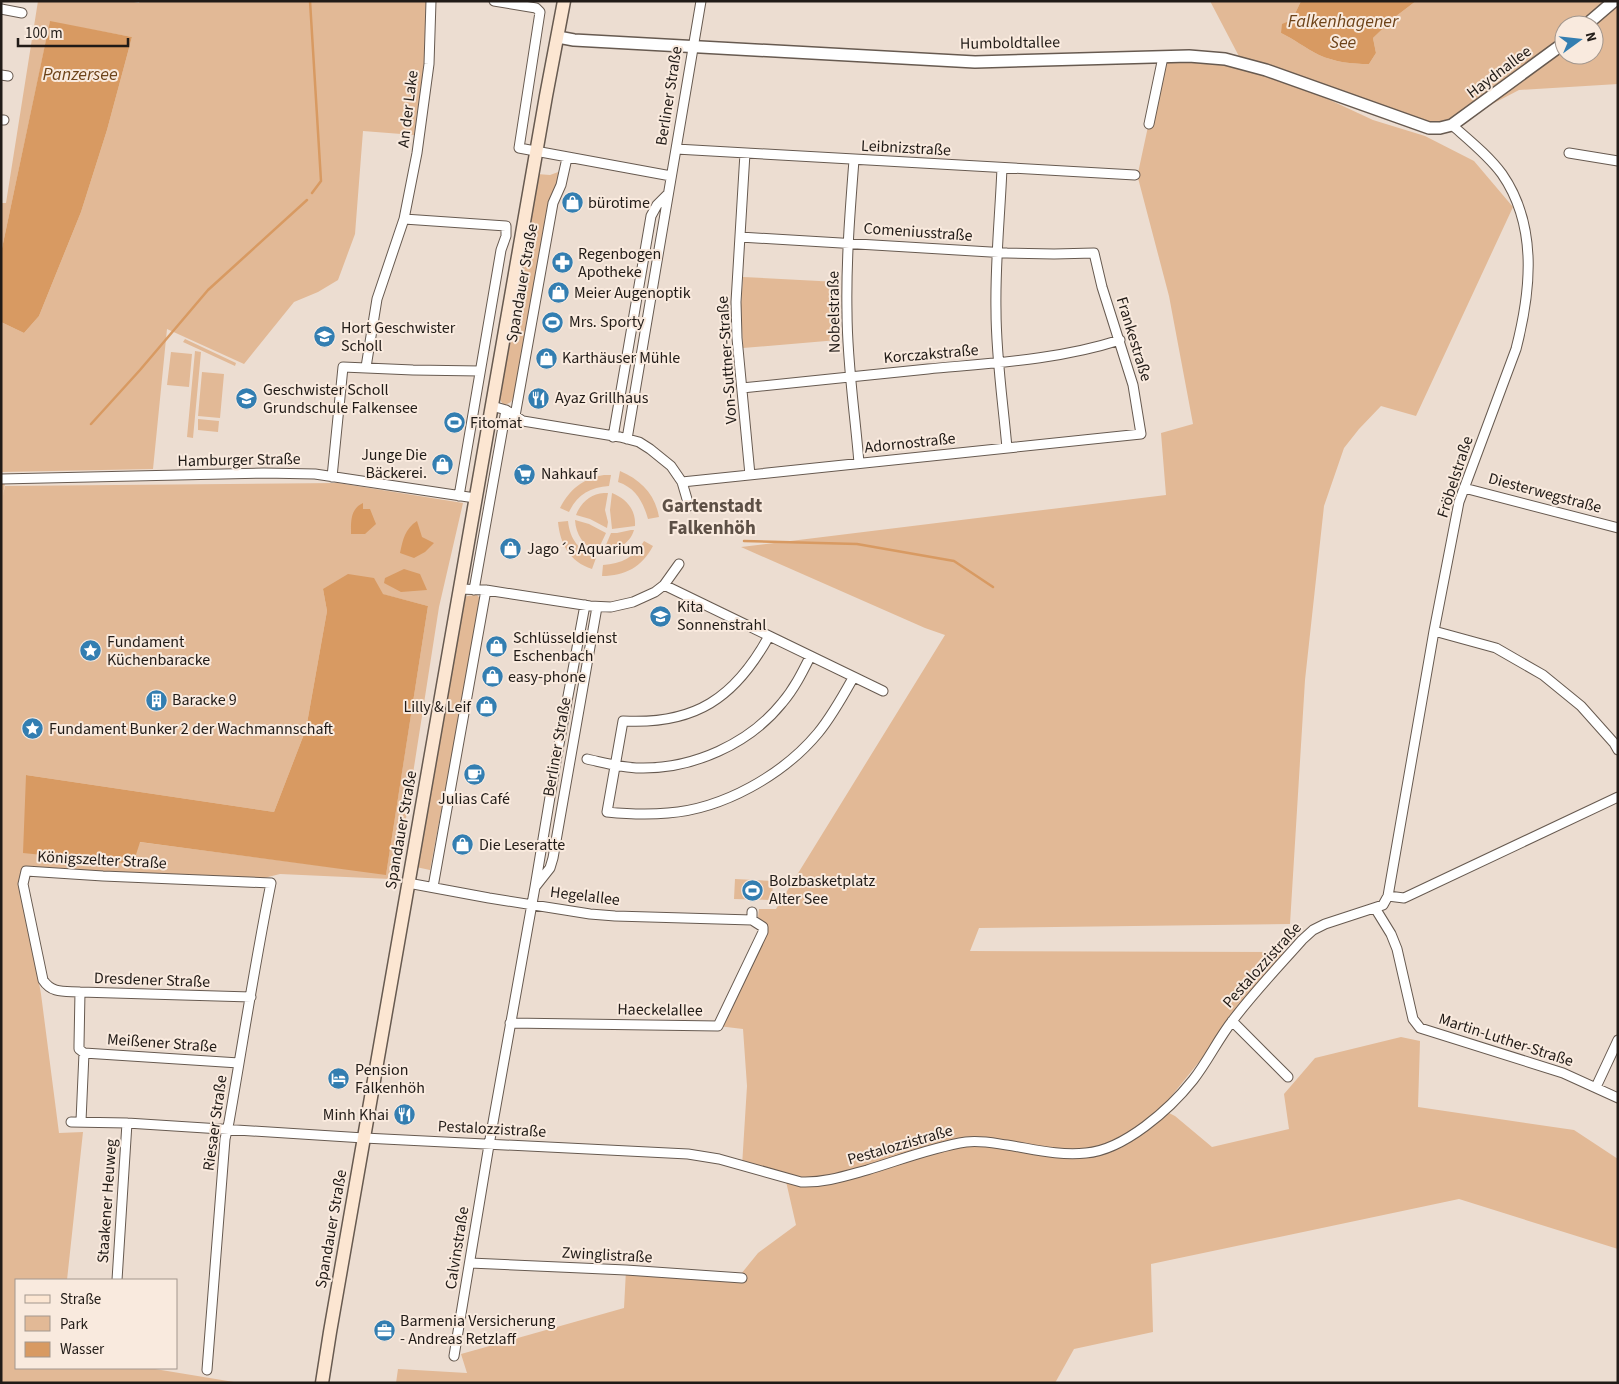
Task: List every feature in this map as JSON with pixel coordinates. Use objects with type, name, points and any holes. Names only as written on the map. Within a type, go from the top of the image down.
[{"type":"main road","name":"Spandauer Straße","points":[[322,1383],[546,96],[558,70],[564,1]]},
{"type":"main road","name":"Spandauer Straße","points":[[561,38],[572,1]]},
{"type":"street","name":"An der Lake","points":[[366,367],[378,299],[404,219],[420,140],[429,64],[431,1]]},
{"type":"street","points":[[494,1],[536,8],[540,12],[519,148],[671,176]]},
{"type":"street","name":"Berliner Straße","points":[[627,439],[701,1]]},
{"type":"street","points":[[1598,15],[1614,1]]},
{"type":"street","points":[[1,9],[22,13]]},
{"type":"street","name":"Humboldtallee","points":[[561,38],[975,62],[1189,56],[1225,59],[1266,70],[1429,128],[1452,125]]},
{"type":"street","name":"Haydnallee","points":[[1452,125],[1554,50]]},
{"type":"street","points":[[1149,124],[1163,57]]},
{"type":"street","name":"Fröbelstraße","points":[[1388,896],[1434,631],[1458,507],[1516,349],[1522,328],[1529,264],[1525,228],[1516,196],[1501,173],[1452,125]]},
{"type":"street","name":"Leibnizstraße","points":[[676,149],[1135,175]]},
{"type":"street","name":"Von-Suttner-Straße","points":[[745,153],[736,309],[750,475]]},
{"type":"street","points":[[1569,153],[1618,161]]},
{"type":"street","name":"Spandauer Straße","points":[[515,416],[553,203],[561,185],[567,158]]},
{"type":"street","name":"Nobelstraße","points":[[854,160],[847,312],[859,464]]},
{"type":"street","points":[[1002,168],[996,310],[998,362],[1007,448]]},
{"type":"street","points":[[613,436],[651,216],[656,205],[668,196]]},
{"type":"street","name":"Spandauer Straße","points":[[404,219],[506,226],[506,236],[496,280],[459,496]]},
{"type":"street","name":"Comeniusstraße","points":[[740,237],[997,253],[1094,253]]},
{"type":"street","name":"Frankestraße","points":[[1094,253],[1102,287],[1133,385],[1141,434]]},
{"type":"street","name":"Spandauer Straße","points":[[496,280],[513,283]]},
{"type":"street","name":"Korczakstraße","points":[[742,388],[1079,352],[1120,340]]},
{"type":"street","points":[[332,477],[343,366],[480,371]]},
{"type":"street","points":[[492,406],[506,410],[523,421],[639,442],[661,457],[670,466],[682,482],[689,506]]},
{"type":"street","points":[[474,590],[506,410]]},
{"type":"street","name":"Adornostraße","points":[[682,482],[1141,434]]},
{"type":"street","name":"Hamburger Straße","points":[[1,479],[264,473],[315,474],[475,498]]},
{"type":"street","name":"Diesterwegstraße","points":[[1464,488],[1618,528]]},
{"type":"street","points":[[460,589],[486,590],[597,607],[611,607],[633,602],[655,592],[664,585],[679,564]]},
{"type":"street","points":[[664,585],[883,691]]},
{"type":"street","points":[[432,887],[486,590]]},
{"type":"street","name":"Berliner Straße","points":[[489,1145],[584,605]]},
{"type":"street","name":"Berliner Straße","points":[[535,887],[550,868],[554,858],[597,607]]},
{"type":"street","points":[[1434,631],[1496,648],[1543,675],[1581,706],[1618,750]]},
{"type":"street","points":[[769,636],[757,658],[745,674],[730,689],[706,706],[665,720],[623,721],[607,812],[647,814],[687,810],[726,799],[764,779],[807,745],[820,731],[853,678]]},
{"type":"street","points":[[587,759],[640,768],[677,765],[705,757],[738,741],[769,718],[796,683],[810,657]]},
{"type":"street","points":[[1388,896],[1404,898],[1617,799]]},
{"type":"street","name":"Königszelter Straße","points":[[52,990],[47,987],[43,980],[24,884],[26,871],[271,883]]},
{"type":"street","name":"Riesaer Straße","points":[[207,1370],[225,1139],[271,883]]},
{"type":"street","name":"Hegelallee","points":[[408,883],[531,905],[615,916],[752,916]]},
{"type":"street","name":"Pestalozzistraße","points":[[364,1138],[688,1154],[719,1159],[801,1182],[815,1182],[845,1176],[950,1145],[968,1142],[983,1141],[1057,1154],[1100,1151],[1117,1145],[1154,1118],[1180,1095],[1194,1079],[1232,1021],[1302,940],[1313,930],[1325,924],[1383,905],[1388,896]]},
{"type":"street","name":"Martin-Luther-Straße","points":[[1375,908],[1392,934],[1413,1019],[1420,1028],[1563,1073],[1618,1098]]},
{"type":"street","name":"Haeckelallee","points":[[510,1023],[718,1026],[763,932],[762,927],[752,916]]},
{"type":"street","name":"Dresdener Straße","points":[[52,990],[251,997]]},
{"type":"street","name":"Meißener Straße","points":[[80,992],[79,1049],[84,1053],[239,1063]]},
{"type":"street","points":[[1232,1021],[1288,1077]]},
{"type":"street","points":[[1596,1087],[1618,1040]]},
{"type":"street","name":"Meißener Straße","points":[[81,1121],[84,1053]]},
{"type":"street","name":"Staakener Heuweg","points":[[71,1122],[127,1123],[364,1138]]},
{"type":"street","name":"Staakener Heuweg","points":[[117,1279],[127,1123]]},
{"type":"street","name":"Calvinstraße","points":[[454,1356],[489,1145]]},
{"type":"street","name":"Zwinglistraße","points":[[470,1263],[626,1270],[742,1278]]},
{"type":"green space","points":[[38,1],[129,1],[139,3],[140,1],[426,1],[424,64],[414,135],[363,131],[355,234],[338,280],[318,292],[294,302],[244,364],[167,329],[153,469],[1,472],[1,322],[24,333],[39,316],[81,212],[107,130],[132,37],[50,22],[1,253],[1,203],[6,203]]},
{"type":"green space","points":[[1210,1],[1301,1],[1292,20],[1281,33],[1325,57],[1343,62],[1369,64],[1376,53],[1373,38],[1395,17],[1416,1],[1618,1],[1618,84],[1519,90],[1452,125],[1440,128],[1274,74],[1373,120],[1425,136],[1474,161],[1513,207],[1416,416],[1381,406],[1344,448],[1324,506],[1305,680],[1290,924],[979,928],[970,951],[1292,952],[1232,1021],[1161,1109],[1175,1116],[1212,1147],[1289,1129],[1284,1094],[1315,1058],[1401,1037],[1420,1041],[1418,1107],[1574,1130],[1618,1159],[1618,1249],[1459,1199],[1151,1264],[1153,1332],[1074,1349],[1055,1383],[396,1383],[398,1369],[467,1373],[461,1354],[624,1308],[626,1270],[741,1274],[758,1253],[796,1225],[785,1177],[742,1166],[747,1086],[743,1029],[718,1026],[767,927],[758,917],[759,909],[776,909],[945,635],[741,547],[1166,495],[1161,433],[1193,424],[1169,296],[1138,178],[1163,57],[1243,64]]},
{"type":"green space","points":[[561,171],[514,396],[511,402],[505,405],[499,397],[537,174],[550,175]]},
{"type":"green space","points":[[743,277],[838,282],[838,340],[743,348],[741,307]]},
{"type":"green space","points":[[185,339],[236,363],[235,366],[183,342]]},
{"type":"green space","points":[[195,351],[201,352],[193,438],[187,437]]},
{"type":"green space","points":[[171,352],[192,354],[189,387],[167,385]]},
{"type":"green space","points":[[202,372],[224,374],[220,418],[198,416]]},
{"type":"green space","points":[[198,419],[219,421],[218,432],[198,430]]},
{"type":"green space","points":[[620,471],[641,483],[654,501],[659,517],[648,519],[638,496],[630,488],[618,482]]},
{"type":"green space","points":[[604,475],[611,475],[609,486],[596,488],[585,493],[576,501],[569,512],[560,508],[568,495],[583,482]]},
{"type":"green space","points":[[1,483],[5,483],[3,495],[5,486],[338,483],[463,503],[439,607],[397,876],[390,879],[280,874],[264,878],[103,874],[21,869],[21,883],[41,994],[59,1133],[83,1132],[67,1279],[15,1279],[15,1369],[155,1369],[240,1383],[1,1383]],"holes":[[[323,589],[382,594],[428,606],[386,874],[139,842],[26,775],[274,812],[306,729],[327,611]]]},
{"type":"green space","points":[[608,493],[605,510],[608,522],[607,528],[590,519],[576,515],[587,500],[595,495]]},
{"type":"green space","points":[[612,493],[622,498],[630,506],[634,515],[635,526],[612,529],[610,510]]},
{"type":"green space","points":[[575,520],[589,524],[606,533],[597,552],[581,539]]},
{"type":"green space","points":[[568,521],[576,544],[596,558],[592,569],[584,566],[572,557],[564,545],[558,522]]},
{"type":"green space","points":[[634,530],[626,543],[613,550],[603,552],[611,533]]},
{"type":"green space","points":[[644,541],[653,546],[644,560],[638,565],[625,572],[602,576],[603,565],[627,559]]},
{"type":"green space","points":[[477,595],[481,600],[430,870],[416,867],[463,597]]},
{"type":"green space","name":"Bolzbasketplatz Alter See","points":[[735,879],[773,881],[772,900],[734,899]]},
{"type":"water","name":"Falkenhagener See","points":[[1301,1],[1416,1],[1395,17],[1373,38],[1376,53],[1369,64],[1356,64],[1325,57],[1281,33],[1282,24],[1292,20]]},
{"type":"water","name":"Panzersee","points":[[50,21],[132,37],[107,130],[81,212],[39,316],[24,333],[1,322],[1,253]]},
{"type":"water","points":[[363,503],[363,509],[370,509],[376,524],[365,534],[351,534],[353,512]]},
{"type":"water","points":[[417,521],[422,537],[434,543],[425,552],[414,558],[400,553],[407,531]]},
{"type":"water","points":[[404,569],[420,574],[427,590],[401,592],[384,583],[385,578]]},
{"type":"water","points":[[348,574],[374,578],[383,594],[428,606],[386,875],[140,842],[133,864],[23,853],[26,775],[274,812],[306,729],[327,611],[323,589]]},
{"type":"waterway","points":[[310,1],[321,181],[312,193]]},
{"type":"waterway","points":[[91,424],[208,290],[307,200]]},
{"type":"waterway","points":[[744,541],[857,544],[954,561],[993,587]]},
{"type":"place","name":"bürotime","points":[[572,203]]},
{"type":"place","name":"Regenbogen Apotheke","points":[[562,263]]},
{"type":"place","name":"Meier Augenoptik","points":[[558,293]]},
{"type":"place","name":"Mrs. Sporty","points":[[553,322]]},
{"type":"place","name":"Hort Geschwister Scholl","points":[[325,337]]},
{"type":"place","name":"Karthäuser Mühle","points":[[546,358]]},
{"type":"place","name":"Ayaz Grillhaus","points":[[539,398]]},
{"type":"place","name":"Geschwister Scholl Grundschule Falkensee","points":[[247,399]]},
{"type":"place","name":"Fitomat","points":[[454,423]]},
{"type":"place","name":"Junge Die Bäckerei.","points":[[443,464]]},
{"type":"place","name":"Nahkauf","points":[[525,474]]},
{"type":"place","name":"Jago´s Aquarium","points":[[511,549]]},
{"type":"place","name":"Kita Sonnenstrahl","points":[[661,616]]},
{"type":"place","name":"Schlüsseldienst Eschenbach","points":[[497,647]]},
{"type":"place","name":"Fundament Küchenbaracke","points":[[91,651]]},
{"type":"place","name":"easy-phone","points":[[492,677]]},
{"type":"place","name":"Baracke 9","points":[[156,700]]},
{"type":"place","name":"Lilly & Leif","points":[[487,707]]},
{"type":"place","name":"Fundament Bunker 2 der Wachmannschaft","points":[[33,729]]},
{"type":"place","name":"Julias Café","points":[[474,775]]},
{"type":"place","name":"Die Leseratte","points":[[463,845]]},
{"type":"place","name":"Bolzbasketplatz Alter See","points":[[753,890]]},
{"type":"place","name":"Pension Falkenhöh","points":[[339,1079]]},
{"type":"place","name":"Minh Khai","points":[[405,1115]]},
{"type":"place","name":"Barmenia Versicherung - Andreas Retzlaff","points":[[384,1330]]},
{"type":"district","name":"Gartenstadt Falkenhöh","points":[[712,517]]}]
